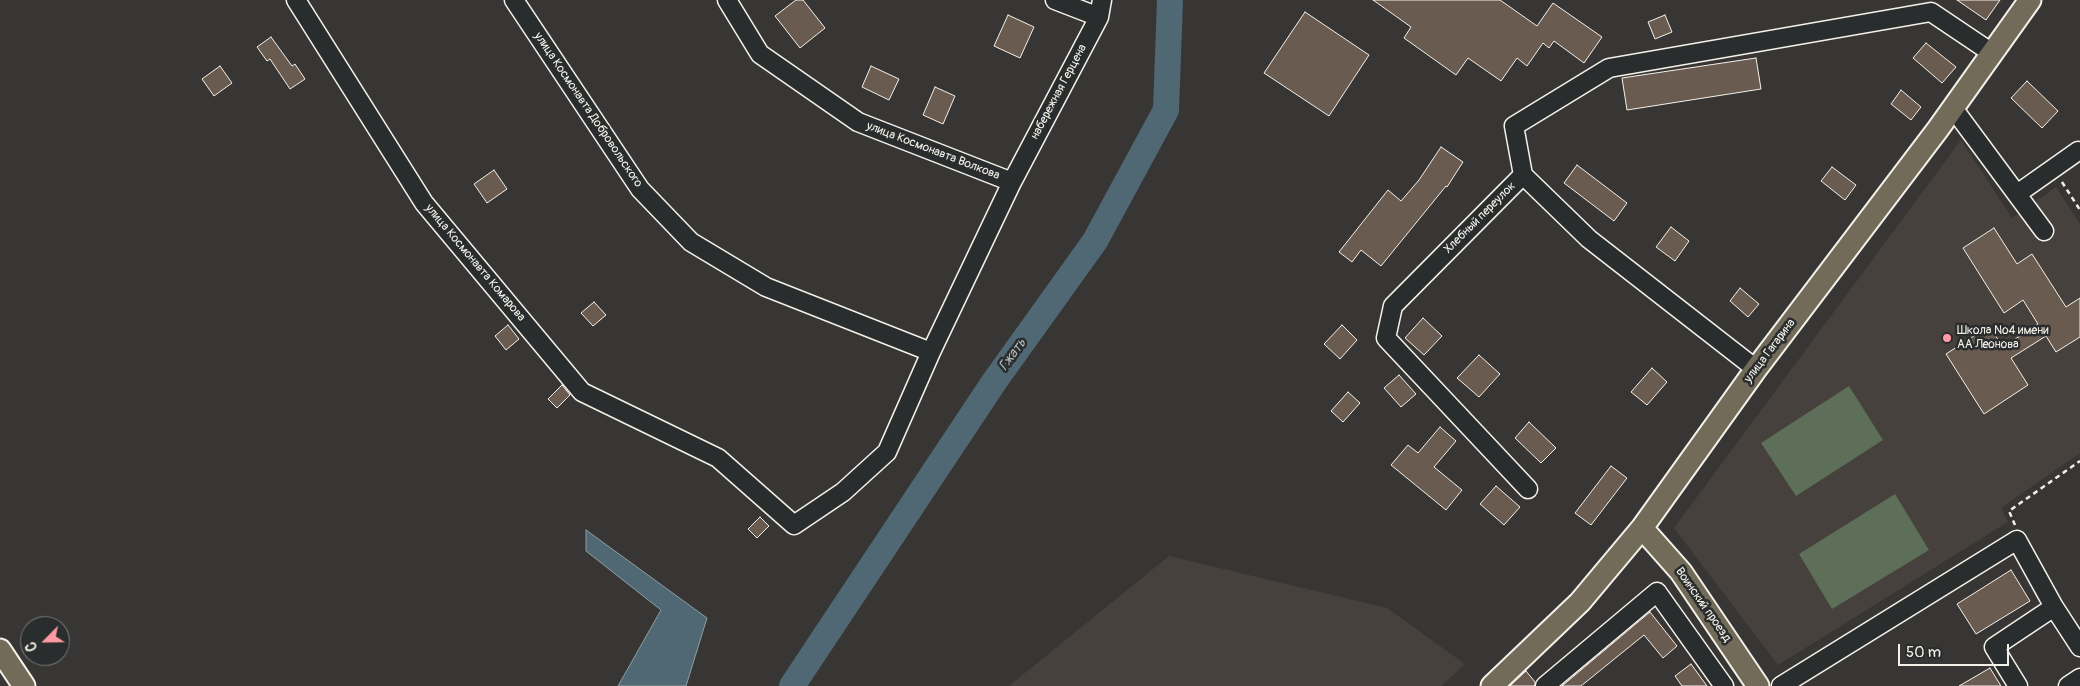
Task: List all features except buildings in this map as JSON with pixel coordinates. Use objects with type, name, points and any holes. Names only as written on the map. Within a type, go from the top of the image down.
[{"type":"main road","name":"улица Гагарина","points":[[1492,686],[1580,602],[1642,528],[1756,370],[1953,108],[2030,0]]},
{"type":"main road","name":"Воинский проезд","points":[[1642,528],[1681,572],[1758,686]]},
{"type":"main road","points":[[0,650],[24,686]]},
{"type":"street","name":"улица Космонавта Комарова","points":[[296,0],[424,203],[582,392],[718,458],[794,524],[843,492],[887,452]]},
{"type":"street","name":"улица Космонавта Добровольского","points":[[514,0],[640,189],[691,242],[766,287],[931,352]]},
{"type":"street","name":"улица Космонавта Волкова","points":[[727,0],[760,54],[858,122],[1012,182],[931,352],[887,452]]},
{"type":"street","points":[[1055,0],[1100,8]]},
{"type":"street","name":"набережная Герцена","points":[[1012,182],[1100,8]]},
{"type":"street","points":[[1523,175],[1514,126],[1609,68],[1931,12],[1992,53]]},
{"type":"street","points":[[1953,108],[2044,231]]},
{"type":"street","points":[[2017,194],[2078,151]]},
{"type":"street","name":"Хлебный переулок","points":[[1528,489],[1386,338],[1393,306],[1523,175],[1589,239],[1756,370]]},
{"type":"street","points":[[1781,686],[2016,540],[2054,607],[2080,647]]},
{"type":"street","points":[[1545,686],[1657,592],[1724,686]]},
{"type":"street","points":[[2018,686],[1994,647],[2054,607]]},
{"type":"street","points":[[2068,686],[2080,678]]},
{"type":"path","points":[[2059,178],[2080,210]]},
{"type":"path","points":[[2016,526],[2009,510],[2080,462]]},
{"type":"shaded area","name":"Школа №4 имени АА Леонова","points":[[1961,140],[2012,218],[2056,187],[2080,224],[2080,453],[2001,508],[2008,522],[1778,665],[1674,528]]},
{"type":"shaded area","points":[[1169,556],[1387,608],[1465,664],[1441,686],[1009,686]]},
{"type":"green space","points":[[1849,386],[1883,440],[1796,496],[1761,443]]},
{"type":"green space","points":[[1895,494],[1929,550],[1832,609],[1799,554]]},
{"type":"water","points":[[586,530],[707,618],[686,686],[618,686],[661,610],[586,551]]},
{"type":"waterway","name":"Гжать","points":[[792,686],[994,382],[1095,241],[1166,110],[1170,0]]},
{"type":"place","name":"Школа №4 имени АА Леонова","points":[[1947,338]]}]
